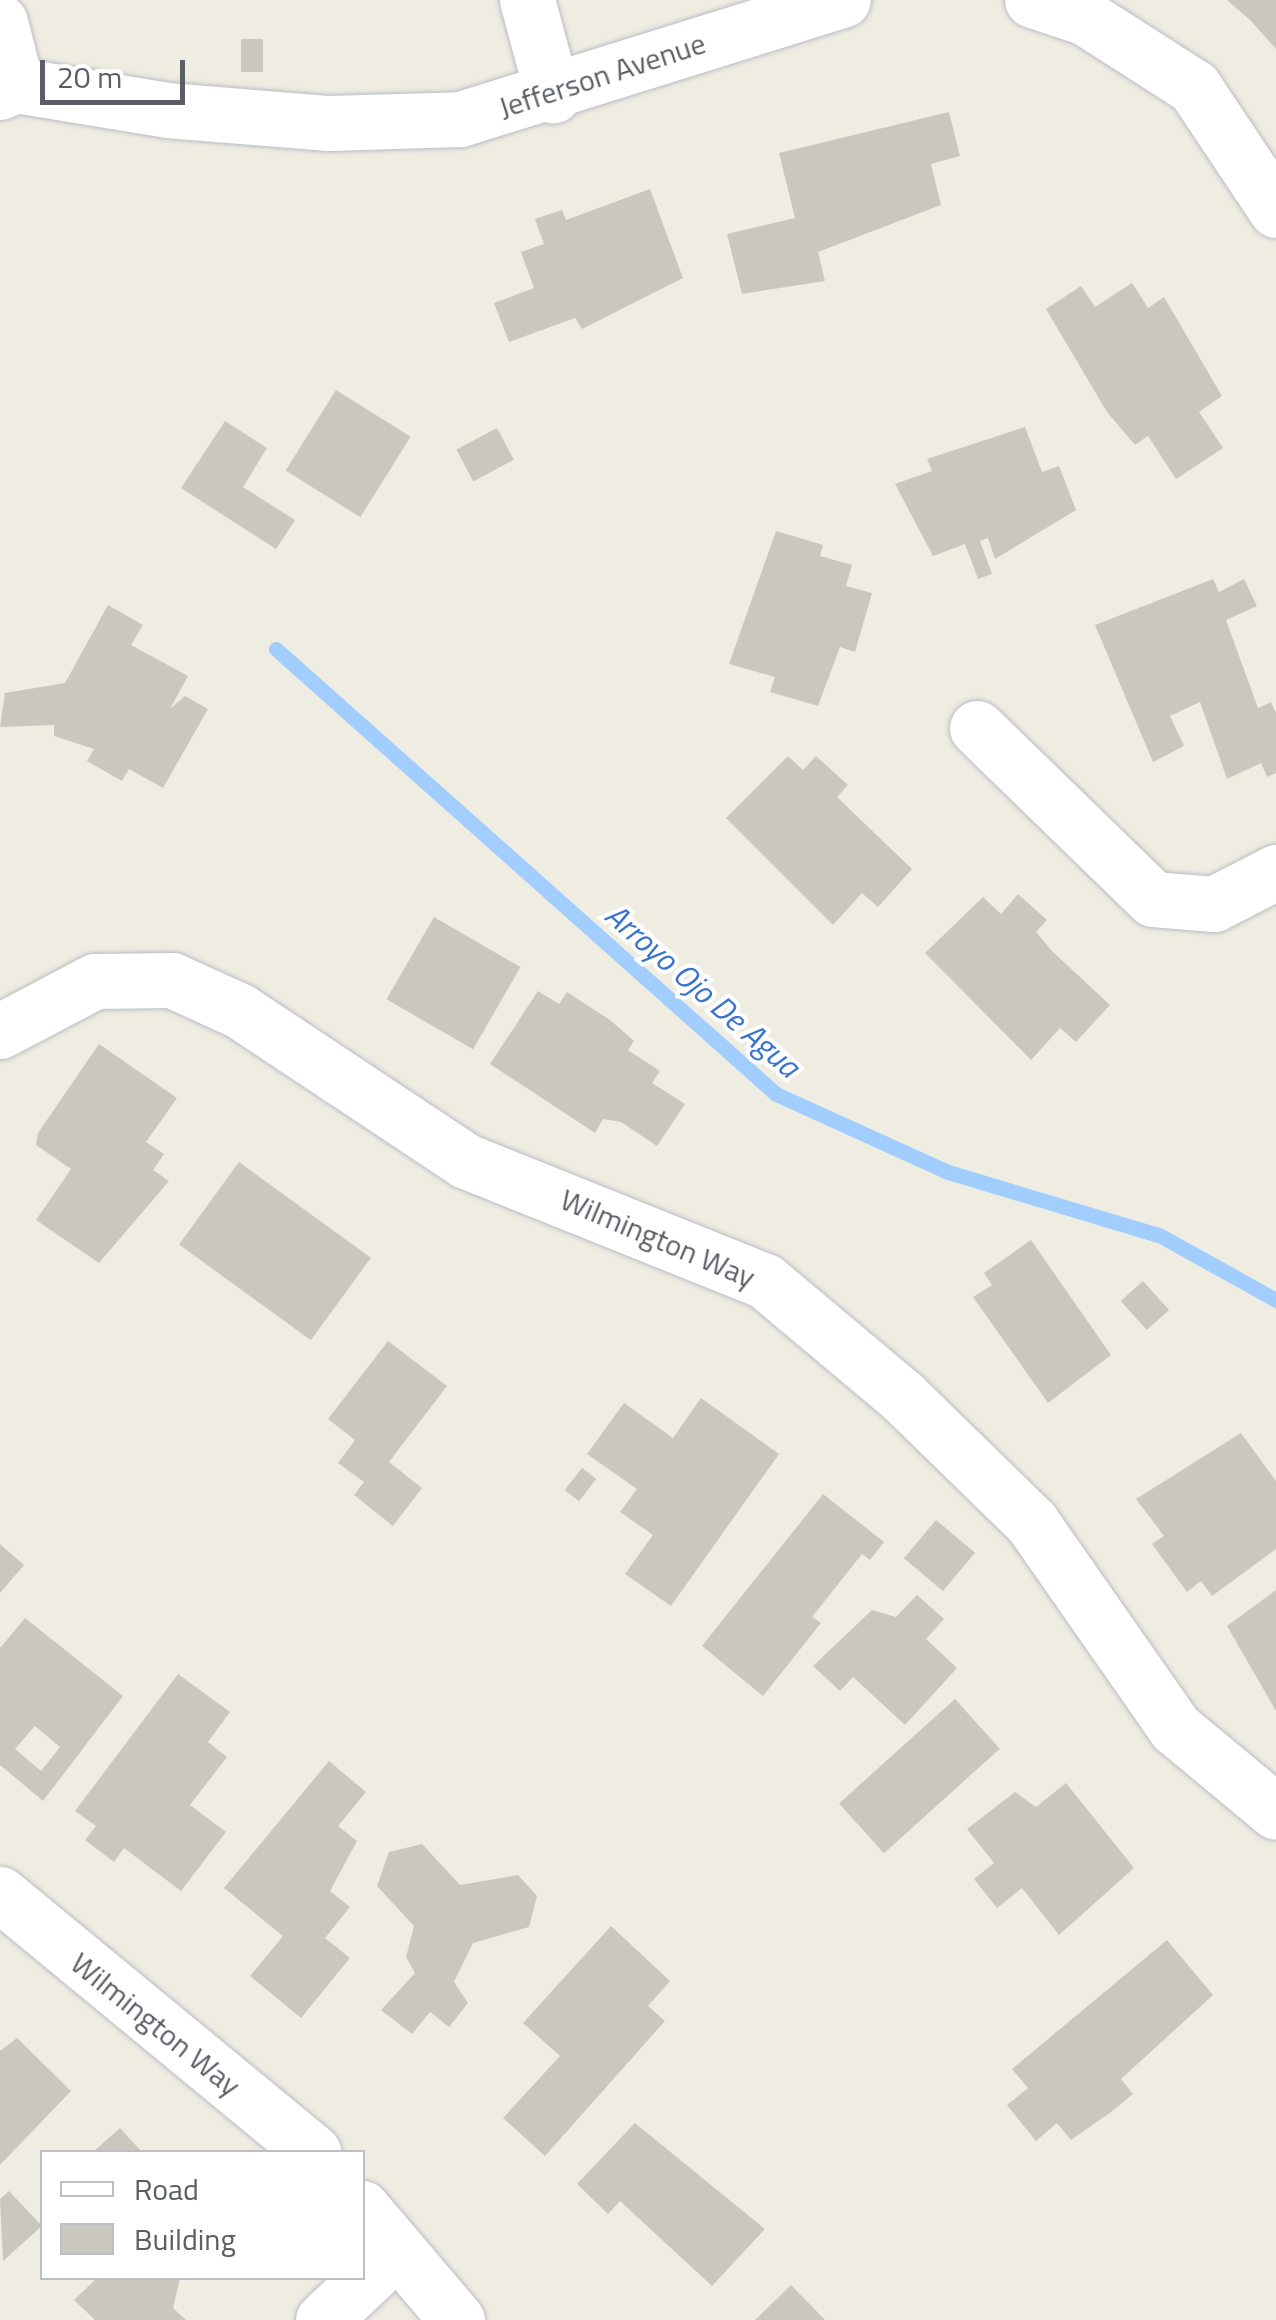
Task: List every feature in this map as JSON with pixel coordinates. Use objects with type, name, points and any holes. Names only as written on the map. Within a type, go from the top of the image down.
[{"type":"street","points":[[527,0],[554,96]]},
{"type":"street","name":"Jefferson Avenue","points":[[8,88],[167,110],[329,123],[460,119],[554,96],[843,0]]},
{"type":"street","points":[[1032,0],[1086,18],[1194,88],[1276,210]]},
{"type":"street","points":[[0,22],[8,88]]},
{"type":"street","points":[[977,728],[1062,800],[1111,867],[1154,899],[1214,904],[1276,872]]},
{"type":"street","name":"Wilmington Way","points":[[0,1032],[95,981],[172,980],[240,1011],[466,1161],[765,1281],[1032,1523],[1175,1728],[1276,1812]]},
{"type":"street","name":"Wilmington Way","points":[[0,1894],[310,2150]]},
{"type":"street","points":[[365,2212],[436,2312]]},
{"type":"street","points":[[324,2320],[396,2251]]},
{"type":"building","points":[[1227,0],[1276,0],[1276,49],[1250,20]]},
{"type":"building","points":[[241,39],[263,39],[263,72],[241,72]]},
{"type":"building","points":[[949,112],[960,156],[931,164],[941,205],[818,252],[825,281],[742,294],[727,234],[795,218],[779,153]]},
{"type":"building","points":[[650,189],[683,278],[582,329],[575,318],[509,342],[494,303],[534,288],[521,252],[544,244],[535,219],[562,210],[566,220]]},
{"type":"building","points":[[1132,283],[1148,308],[1164,297],[1222,396],[1199,412],[1223,448],[1176,479],[1148,436],[1135,445],[1107,412],[1046,309],[1081,286],[1095,307]]},
{"type":"building","points":[[336,390],[411,437],[360,517],[286,471]]},
{"type":"building","points":[[225,421],[267,448],[243,487],[295,520],[276,549],[181,488]]},
{"type":"building","points":[[1025,427],[1042,472],[1059,466],[1076,510],[995,559],[988,538],[980,541],[992,574],[978,579],[965,544],[933,556],[895,484],[932,471],[927,459]]},
{"type":"building","points":[[497,428],[514,460],[473,481],[456,450]]},
{"type":"building","points":[[776,531],[823,545],[820,556],[852,565],[846,586],[872,593],[855,652],[840,647],[818,706],[770,692],[775,677],[729,664]]},
{"type":"building","points":[[1213,579],[1219,592],[1244,579],[1257,606],[1226,620],[1258,708],[1271,702],[1276,713],[1276,773],[1267,777],[1261,763],[1227,779],[1200,702],[1170,716],[1184,746],[1153,762],[1095,625]]},
{"type":"building","points":[[108,605],[143,625],[131,645],[188,676],[170,709],[185,696],[208,709],[163,788],[129,769],[122,781],[87,761],[94,749],[54,736],[54,725],[0,727],[5,693],[65,683]]},
{"type":"building","points":[[788,756],[803,770],[816,756],[848,785],[837,797],[912,869],[878,907],[862,893],[833,925],[726,818]]},
{"type":"building","points":[[1018,894],[1047,920],[1036,932],[1110,1005],[1076,1042],[1060,1028],[1031,1060],[925,953],[983,897],[1001,914]]},
{"type":"building","points":[[434,917],[521,967],[473,1049],[386,999]]},
{"type":"building","points":[[538,991],[559,1004],[567,992],[610,1020],[634,1041],[628,1050],[660,1071],[652,1083],[685,1104],[657,1146],[621,1122],[603,1119],[595,1133],[490,1064]]},
{"type":"building","points":[[99,1044],[177,1098],[146,1142],[164,1154],[153,1170],[169,1181],[99,1263],[36,1220],[71,1169],[36,1145],[38,1133]]},
{"type":"building","points":[[239,1162],[371,1258],[311,1340],[179,1245]]},
{"type":"building","points":[[1031,1240],[1111,1355],[1048,1403],[973,1297],[992,1285],[984,1273]]},
{"type":"building","points":[[1143,1281],[1169,1310],[1147,1330],[1121,1301]]},
{"type":"building","points":[[388,1341],[447,1386],[389,1462],[422,1488],[393,1526],[354,1495],[364,1482],[338,1463],[355,1440],[328,1419]]},
{"type":"building","points":[[701,1398],[779,1454],[671,1606],[625,1574],[653,1535],[620,1512],[637,1489],[587,1454],[624,1403],[673,1438]]},
{"type":"building","points":[[1241,1433],[1276,1481],[1276,1549],[1212,1596],[1201,1581],[1187,1592],[1152,1544],[1164,1536],[1136,1499]]},
{"type":"building","points":[[582,1468],[596,1479],[579,1501],[565,1490]]},
{"type":"building","points":[[823,1494],[884,1542],[870,1560],[862,1554],[812,1617],[821,1623],[763,1696],[702,1646]]},
{"type":"building","points":[[936,1520],[975,1553],[943,1591],[904,1558]]},
{"type":"building","points":[[0,1544],[24,1565],[0,1593]]},
{"type":"building","points":[[1276,1590],[1276,1711],[1227,1626]]},
{"type":"building","points":[[917,1595],[944,1619],[926,1639],[957,1668],[905,1725],[853,1677],[840,1691],[813,1666],[872,1610],[896,1617]]},
{"type":"building","points":[[25,1618],[123,1696],[43,1801],[0,1765],[0,1648]],"holes":[[[35,1726],[60,1747],[41,1771],[15,1749]]]},
{"type":"building","points":[[178,1674],[230,1712],[208,1742],[227,1757],[190,1805],[226,1832],[181,1891],[124,1848],[114,1862],[85,1840],[96,1826],[75,1811]]},
{"type":"building","points":[[955,1699],[1000,1749],[884,1853],[839,1803]]},
{"type":"building","points":[[329,1761],[366,1792],[338,1826],[357,1841],[330,1891],[350,1907],[325,1938],[350,1958],[301,2018],[250,1976],[283,1936],[224,1888]]},
{"type":"building","points":[[1066,1783],[1134,1868],[1059,1935],[1022,1888],[997,1908],[974,1879],[994,1863],[967,1829],[1015,1792],[1036,1807]]},
{"type":"building","points":[[422,1844],[460,1885],[518,1875],[537,1896],[529,1927],[473,1943],[454,1982],[468,2003],[449,2027],[430,2012],[412,2034],[381,2010],[415,1973],[406,1957],[414,1926],[377,1886],[389,1852]]},
{"type":"building","points":[[611,1926],[670,1981],[648,2006],[665,2021],[545,2156],[503,2118],[560,2056],[523,2023]]},
{"type":"building","points":[[1167,1940],[1213,1995],[1121,2079],[1133,2094],[1071,2140],[1057,2123],[1036,2141],[1007,2105],[1028,2088],[1012,2069]]},
{"type":"building","points":[[17,2038],[71,2091],[0,2165],[0,2051]]},
{"type":"building","points":[[635,2123],[765,2229],[712,2286],[620,2201],[608,2214],[577,2184]]},
{"type":"building","points":[[120,2128],[140,2150],[95,2150]]},
{"type":"building","points":[[9,2191],[40,2224],[3,2261],[0,2199]]},
{"type":"building","points":[[95,2280],[180,2280],[173,2308],[186,2320],[95,2320],[74,2300]]},
{"type":"building","points":[[791,2285],[825,2320],[755,2320]]},
{"type":"waterway","name":"Arroyo Ojo De Agua","points":[[276,649],[776,1094],[948,1172],[1161,1236],[1276,1300]]}]
